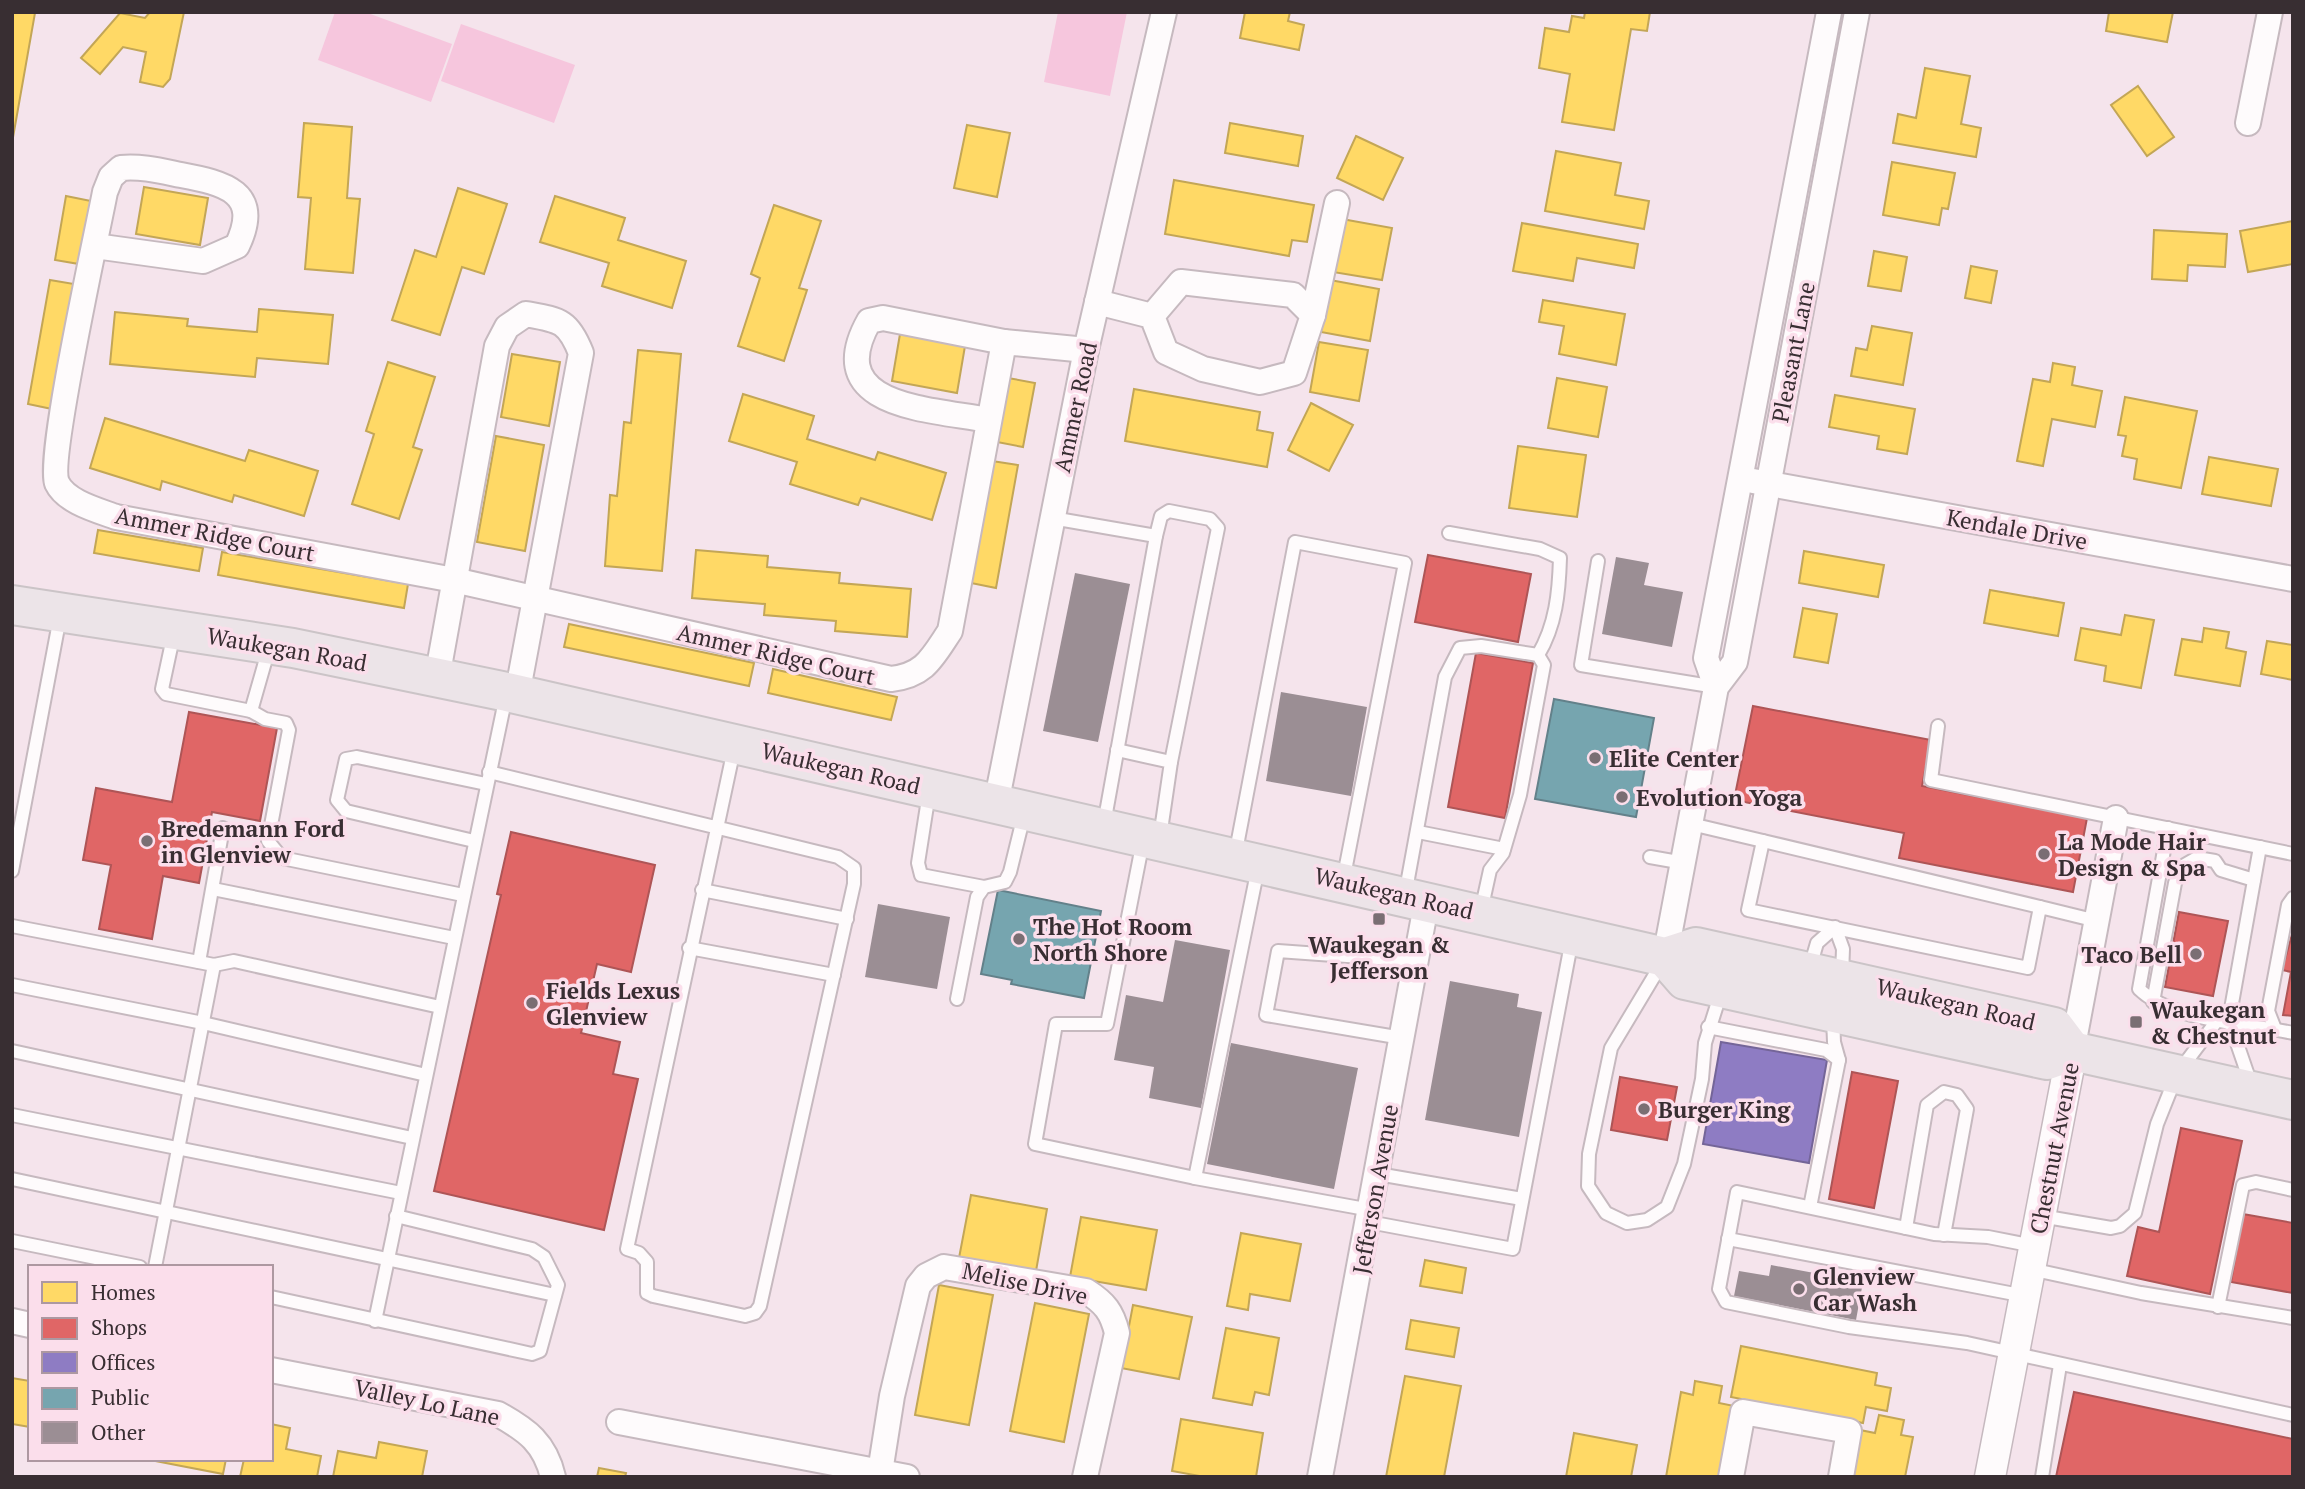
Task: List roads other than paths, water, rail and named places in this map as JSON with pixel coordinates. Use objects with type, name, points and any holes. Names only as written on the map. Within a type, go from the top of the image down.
[{"type":"main road","name":"Waukegan Road","points":[[12,605],[271,645],[437,678],[736,743],[1665,957],[1696,947],[1828,988],[2054,1027],[2073,1051]]},
{"type":"main road","name":"Waukegan Road","points":[[1665,957],[1685,980],[1722,989],[1828,988]]},
{"type":"main road","points":[[2073,1051],[2293,1100]]},
{"type":"street","name":"Ammer Road","points":[[1010,808],[1052,518],[1086,350],[1164,12]]},
{"type":"street","name":"Pleasant Lane","points":[[1716,687],[1706,658],[1829,12]]},
{"type":"street","name":"Pleasant Lane","points":[[1665,957],[1716,687],[1735,662],[1857,12]]},
{"type":"street","points":[[2249,123],[2270,12]]},
{"type":"street","name":"Ammer Ridge Court","points":[[95,246],[203,261],[237,246],[245,220],[240,197],[222,183],[134,167],[121,168],[111,177],[105,192],[64,404],[55,479],[62,491],[83,504],[116,517],[454,580],[891,679],[911,677],[930,661],[950,631],[1004,342]]},
{"type":"street","points":[[1152,316],[1166,352],[1203,369],[1260,382],[1294,373],[1313,315],[1336,203]]},
{"type":"street","points":[[1152,316],[1181,282],[1293,295],[1313,315]]},
{"type":"street","points":[[1097,302],[1152,316]]},
{"type":"street","points":[[437,678],[497,346],[507,327],[526,314],[543,317],[562,323],[572,331],[581,353],[536,600],[512,694]]},
{"type":"street","points":[[988,419],[888,400],[868,388],[858,377],[861,335],[869,321],[883,318],[1004,342],[1086,350]]},
{"type":"street","name":"Kendale Drive","points":[[1741,479],[2293,579]]},
{"type":"street","name":"Chestnut Avenue","points":[[1990,1477],[2116,818]]},
{"type":"street","name":"Jefferson Avenue","points":[[1320,1477],[1416,961],[1416,898]]},
{"type":"street","name":"Melise Drive","points":[[880,1472],[892,1396],[918,1286],[926,1276],[944,1267],[1086,1291],[1105,1303],[1114,1317],[1117,1333],[1085,1477]]},
{"type":"street","name":"Valley Lo Lane","points":[[273,1370],[498,1413],[528,1430],[549,1460],[553,1477]]},
{"type":"street","points":[[1731,1477],[1743,1412],[1849,1431],[1840,1477]]},
{"type":"street","points":[[619,1422],[907,1477]]},
{"type":"lane","points":[[1103,828],[1161,516],[1170,511],[1210,519],[1218,528],[1171,762],[1107,1024],[1056,1024],[1035,1144],[1513,1249],[1573,935]]},
{"type":"lane","points":[[1052,518],[1156,536]]},
{"type":"lane","points":[[1449,533],[1540,548],[1560,558],[1559,588],[1549,637],[1538,655]]},
{"type":"lane","points":[[1195,1178],[1295,542],[1405,563],[1343,881]]},
{"type":"lane","points":[[1598,561],[1581,665],[1716,687]]},
{"type":"lane","points":[[12,871],[61,612]]},
{"type":"lane","points":[[175,630],[162,689],[166,694],[251,711],[265,719],[286,723],[289,730],[268,841],[282,858],[463,895]]},
{"type":"lane","points":[[251,711],[271,645]]},
{"type":"lane","points":[[1416,898],[1418,832],[1445,677],[1460,648],[1481,646],[1538,655]]},
{"type":"lane","points":[[1480,913],[1490,870],[1504,849],[1520,795],[1544,665],[1538,655]]},
{"type":"lane","points":[[374,1321],[487,778],[512,694]]},
{"type":"lane","points":[[1938,726],[1931,780],[2293,853]]},
{"type":"lane","points":[[474,841],[345,811],[337,800],[342,765],[346,759],[357,757],[487,778],[715,827],[849,862],[854,868],[854,884],[847,919],[760,1306],[755,1313],[731,1315],[653,1296],[648,1293],[647,1262],[639,1253],[627,1249],[715,827],[736,743]]},
{"type":"lane","points":[[1117,750],[1171,762]]},
{"type":"lane","points":[[930,789],[918,863],[921,875],[984,887],[1005,881],[1010,872],[1010,808]]},
{"type":"lane","points":[[1691,824],[2096,921]]},
{"type":"lane","points":[[199,962],[223,828]]},
{"type":"lane","points":[[2168,828],[2139,989],[2152,1002],[2223,1021],[2293,1033]]},
{"type":"lane","points":[[1418,832],[1504,849]]},
{"type":"lane","points":[[1763,841],[1748,910],[2028,968],[2040,907]]},
{"type":"lane","points":[[2040,1216],[2111,1228],[2120,1226],[2135,1213],[2157,1124],[2177,1074],[2223,1021],[2260,847]]},
{"type":"lane","points":[[1650,857],[1684,863]]},
{"type":"lane","points":[[2152,1002],[2175,883],[2183,866],[2197,858],[2214,861],[2221,870],[2254,880]]},
{"type":"lane","points":[[957,999],[977,897],[984,887]]},
{"type":"lane","points":[[213,889],[454,938]]},
{"type":"lane","points":[[702,890],[847,919]]},
{"type":"lane","points":[[2275,1029],[2268,1011],[2288,905],[2293,898]]},
{"type":"lane","points":[[12,926],[214,965],[234,961],[440,1007]]},
{"type":"lane","points":[[1828,988],[1844,956],[1835,927]]},
{"type":"lane","points":[[1810,1207],[1839,1060],[1834,1042],[1828,988],[1817,943],[1835,927]]},
{"type":"lane","points":[[689,948],[834,975]]},
{"type":"lane","points":[[1402,1038],[1266,1014],[1278,951],[1416,961]]},
{"type":"lane","points":[[1665,957],[1611,1048],[1589,1154],[1588,1175],[1588,1186],[1606,1213],[1628,1223],[1647,1220],[1667,1207],[1684,1164],[1702,1079],[1708,1027],[1719,1006],[1722,989]]},
{"type":"lane","points":[[155,1265],[214,965]]},
{"type":"lane","points":[[12,985],[203,1023],[426,1075]]},
{"type":"lane","points":[[2223,1021],[2253,1091]]},
{"type":"lane","points":[[1708,1027],[1826,1050],[1839,1060]]},
{"type":"lane","points":[[12,1051],[412,1138]]},
{"type":"lane","points":[[1906,1228],[1927,1105],[1944,1092],[1957,1095],[1967,1109],[1944,1235]]},
{"type":"lane","points":[[12,1115],[401,1193]]},
{"type":"lane","points":[[1378,1174],[1522,1199]]},
{"type":"lane","points":[[12,1178],[555,1295]]},
{"type":"lane","points":[[2218,1307],[2243,1185],[2256,1182],[2293,1190]]},
{"type":"lane","points":[[2030,1270],[1987,1237],[1944,1235],[1737,1192],[1718,1289],[1726,1302],[1849,1327],[1967,1343],[2293,1415]]},
{"type":"lane","points":[[273,1297],[532,1354],[540,1351],[555,1295],[556,1276],[544,1257],[532,1248],[397,1216]]},
{"type":"lane","points":[[1728,1239],[2030,1270],[2218,1307],[2293,1318]]},
{"type":"lane","points":[[12,1241],[130,1265]]},
{"type":"lane","points":[[2042,1477],[2060,1365]]},
{"type":"place","name":"Elite Center","points":[[1595,758]]},
{"type":"place","name":"Evolution Yoga","points":[[1622,797]]},
{"type":"place","name":"Bredemann Ford in Glenview","points":[[147,841]]},
{"type":"place","name":"La Mode Hair Design & Spa","points":[[2044,854]]},
{"type":"place","name":"Waukegan & Jefferson","points":[[1379,919]]},
{"type":"place","name":"The Hot Room North Shore","points":[[1019,939]]},
{"type":"place","name":"Taco Bell","points":[[2196,954]]},
{"type":"place","name":"Fields Lexus Glenview","points":[[532,1003]]},
{"type":"place","name":"Waukegan & Chestnut","points":[[2136,1022]]},
{"type":"place","name":"Burger King","points":[[1644,1109]]},
{"type":"place","name":"Glenview Car Wash","points":[[1799,1289]]}]
